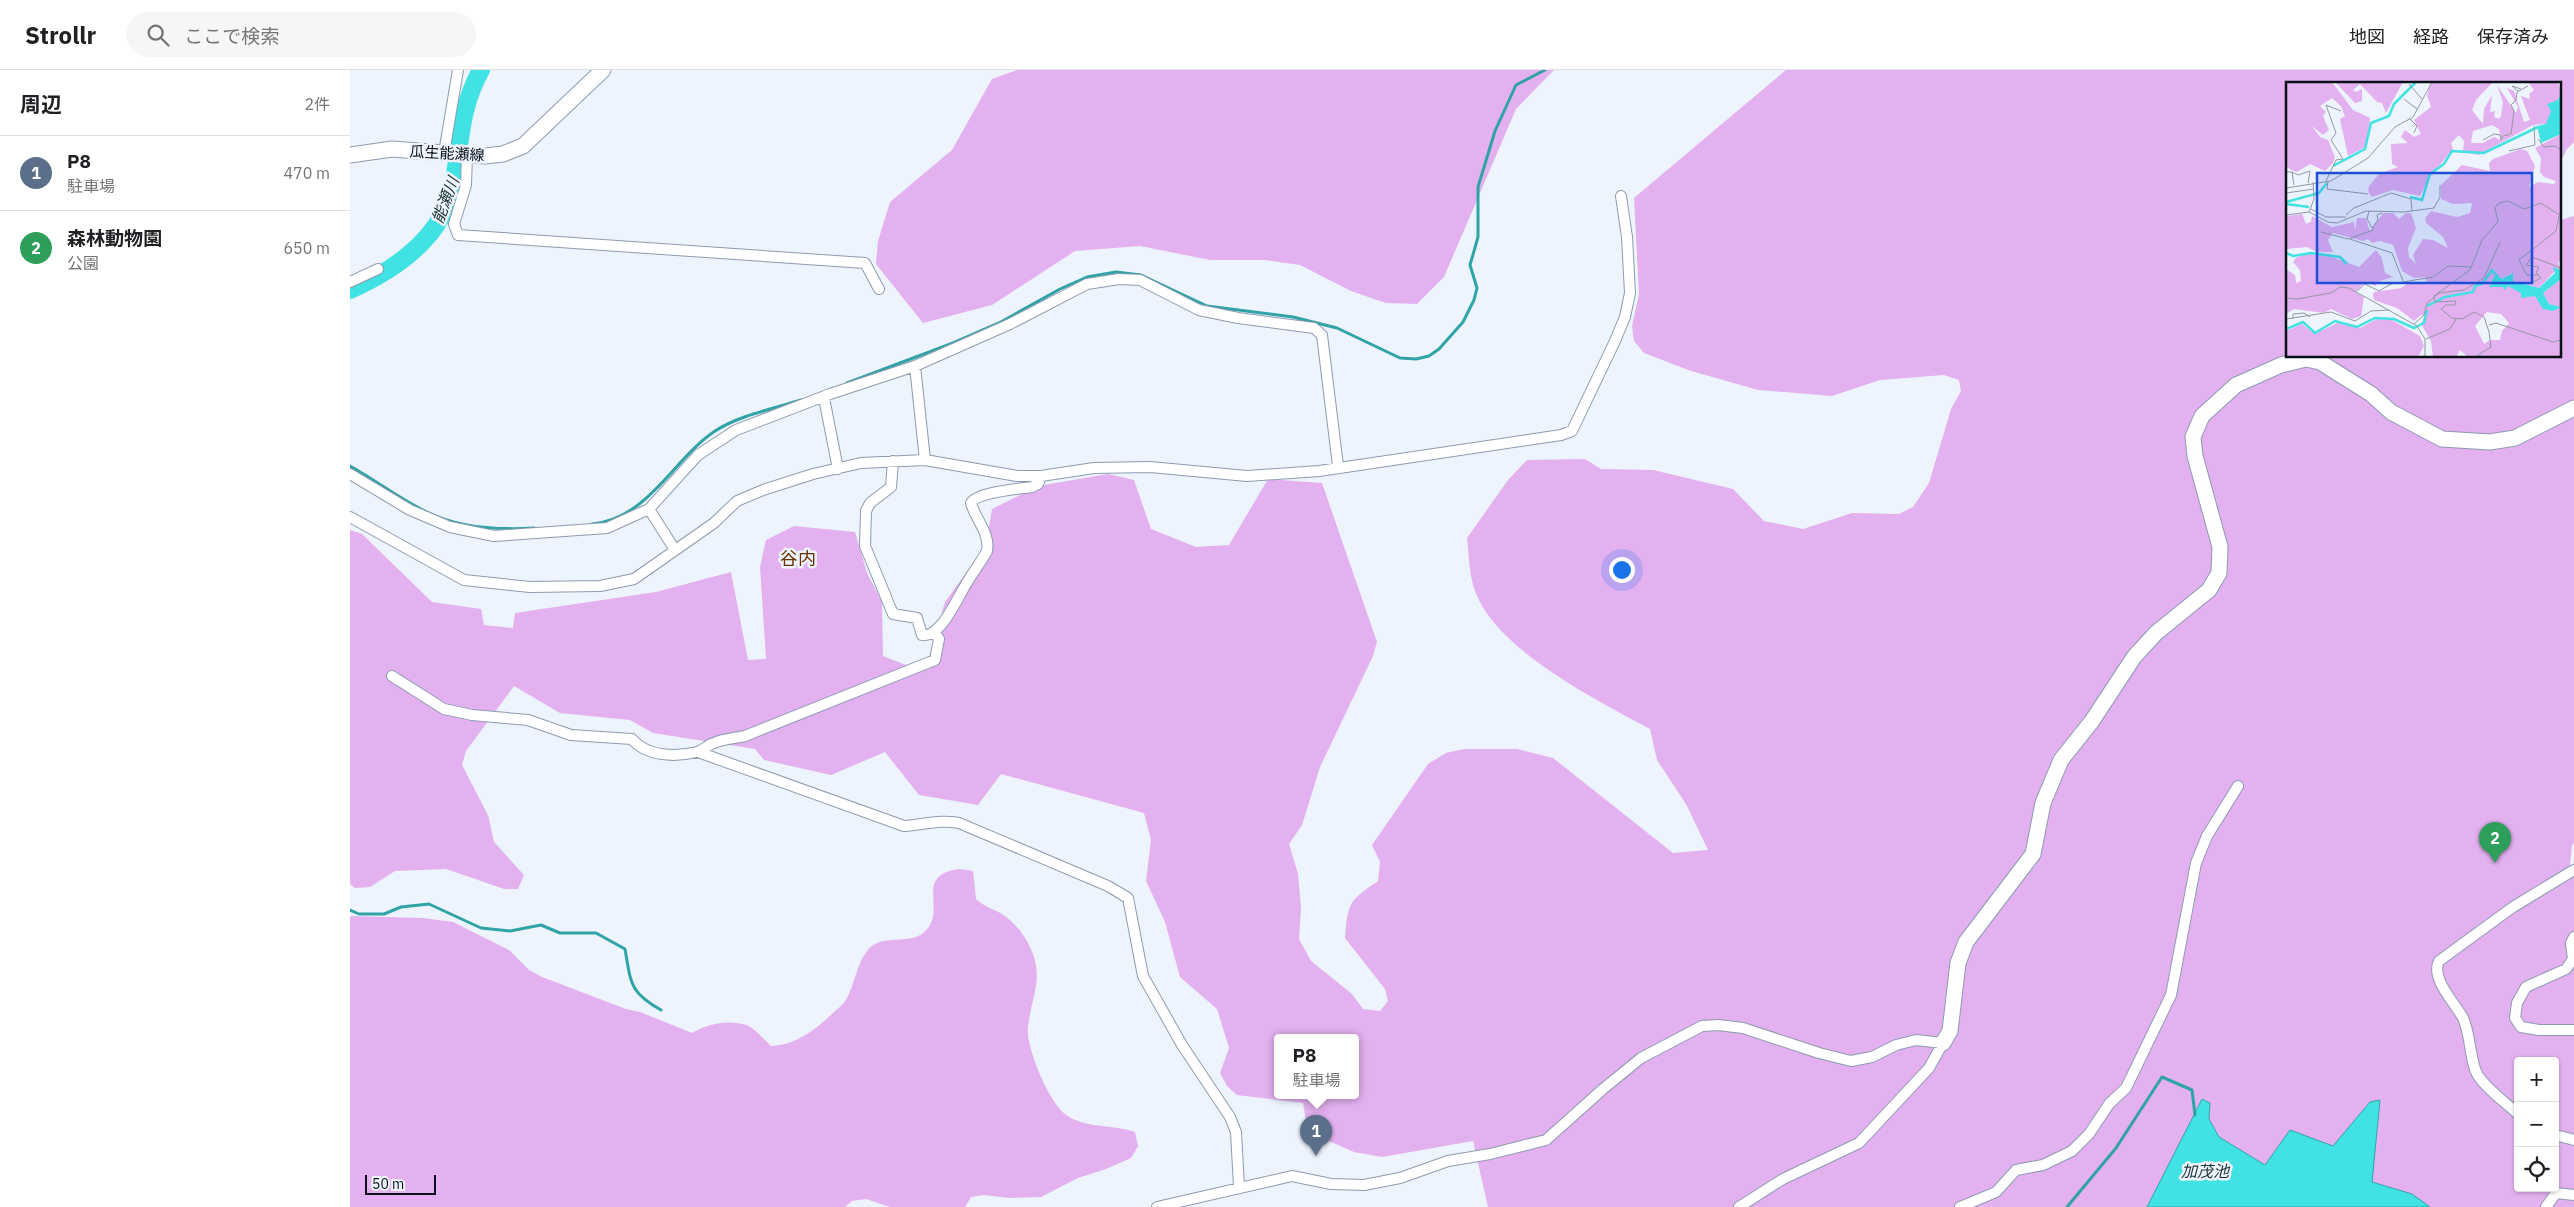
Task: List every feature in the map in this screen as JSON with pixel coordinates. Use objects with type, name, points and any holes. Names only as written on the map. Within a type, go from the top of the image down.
[{"type":"street","points":[[444,153],[458,70]]},
{"type":"street","name":"瓜生能瀬線","points":[[350,155],[392,149],[467,155],[503,154],[523,146],[603,70]]},
{"type":"street","points":[[467,155],[466,185],[454,224],[458,234],[865,264],[879,288]]},
{"type":"street","points":[[350,517],[464,580],[530,587],[600,586],[634,579],[714,523],[737,501],[796,479],[861,463],[925,460],[1016,476],[1041,476],[1094,468],[1150,467],[1247,476],[1319,471],[1338,466],[1561,435],[1572,431],[1625,317],[1630,293],[1627,237],[1621,196]]},
{"type":"street","points":[[350,282],[378,269]]},
{"type":"street","points":[[350,474],[410,510],[450,527],[494,536],[607,528],[649,509],[698,455],[736,430],[915,366],[1010,324],[1087,284],[1119,279],[1140,280],[1199,310],[1238,318],[1314,328],[1322,335],[1338,466]]},
{"type":"street","points":[[1739,1207],[1783,1179],[1859,1143],[1929,1068],[1950,1031],[1958,963],[1966,942],[2033,854],[2043,803],[2061,760],[2092,721],[2134,657],[2156,633],[2208,590],[2218,573],[2220,547],[2196,456],[2193,437],[2202,416],[2236,385],[2280,365],[2306,359],[2320,362],[2371,394],[2391,412],[2442,439],[2490,442],[2515,438],[2574,408]]},
{"type":"street","points":[[915,366],[925,460]]},
{"type":"street","points":[[824,398],[838,469]]},
{"type":"street","points":[[893,461],[891,488],[870,503],[866,511],[865,546],[893,614],[916,618],[922,635],[926,636],[934,632],[948,615],[987,551],[988,543],[985,531],[973,510],[971,503],[973,500],[984,495],[1032,487],[1038,484],[1041,476]]},
{"type":"street","points":[[649,509],[675,550]]},
{"type":"street","points":[[392,676],[444,709],[472,715],[528,720],[571,735],[632,739],[637,745],[653,753],[671,755],[698,752],[715,742],[744,736],[935,660],[939,639],[934,632]]},
{"type":"street","points":[[698,752],[904,826],[921,825],[941,820],[959,823],[1099,883],[1128,898],[1142,976],[1182,1045],[1230,1117],[1236,1132],[1239,1187]]},
{"type":"street","points":[[1960,1207],[1996,1192],[2016,1170],[2043,1165],[2072,1151],[2089,1134],[2109,1104],[2126,1088],[2171,995],[2196,862],[2207,836],[2238,786]]},
{"type":"street","points":[[2514,1110],[2478,1076],[2466,1024],[2440,981],[2437,965],[2439,961],[2513,907],[2574,870]]},
{"type":"street","points":[[2574,937],[2571,943],[2573,959],[2566,969],[2526,987],[2517,1003],[2515,1018],[2521,1027],[2539,1030],[2574,1030]]},
{"type":"street","points":[[1157,1207],[1292,1176],[1331,1184],[1364,1185],[1400,1178],[1448,1162],[1546,1140],[1602,1089],[1641,1058],[1702,1026],[1718,1024],[1743,1028],[1851,1061],[1872,1057],[1896,1045],[1916,1040],[1943,1043]]},
{"type":"street","points":[[2559,1136],[2574,1140]]},
{"type":"street","points":[[2546,1207],[2556,1193],[2574,1195]]},
{"type":"shaded area","points":[[1017,70],[1554,70],[1516,109],[1444,277],[1417,304],[1386,303],[1351,291],[1300,265],[1265,260],[1210,260],[1140,246],[1075,251],[992,305],[923,323],[876,264],[878,241],[890,202],[952,150],[992,79]]},
{"type":"shaded area","points":[[1786,70],[2574,70],[2574,142],[2567,149],[2562,159],[2562,82],[2286,82],[2286,358],[2562,358],[2562,219],[2574,216],[2574,843],[2572,845],[2570,865],[2574,869],[2574,1207],[2430,1207],[2412,1194],[2372,1182],[2380,1100],[2370,1102],[2333,1147],[2290,1130],[2265,1165],[2219,1137],[2209,1119],[2210,1103],[2202,1099],[2147,1207],[1488,1207],[1473,1141],[1382,1157],[1354,1152],[1308,1132],[1303,1103],[1237,1095],[1227,1086],[1220,1073],[1229,1048],[1217,1009],[1180,977],[1165,922],[1146,881],[1151,840],[1144,813],[1001,774],[978,805],[919,795],[885,752],[831,775],[764,760],[755,749],[653,733],[630,720],[560,713],[514,686],[466,751],[462,765],[488,815],[494,842],[524,875],[518,889],[504,889],[446,869],[395,871],[370,887],[355,888],[350,884],[350,530],[362,534],[432,602],[481,609],[484,625],[513,628],[515,613],[656,592],[731,572],[748,660],[766,659],[760,567],[766,540],[794,526],[855,532],[867,573],[882,602],[883,656],[906,665],[929,657],[945,602],[986,545],[992,509],[1038,486],[1108,474],[1134,480],[1151,529],[1196,547],[1229,545],[1268,479],[1322,483],[1377,642],[1373,656],[1320,767],[1302,825],[1289,844],[1298,874],[1301,907],[1299,939],[1311,961],[1352,994],[1363,1009],[1380,1011],[1388,1001],[1385,989],[1345,938],[1349,909],[1361,893],[1378,881],[1380,862],[1372,845],[1428,764],[1446,753],[1464,749],[1517,749],[1553,758],[1673,853],[1708,850],[1686,804],[1657,760],[1650,729],[1603,704],[1550,671],[1526,653],[1486,613],[1473,585],[1467,538],[1508,480],[1527,460],[1585,459],[1601,469],[1653,470],[1733,489],[1764,521],[1803,529],[1852,513],[1899,514],[1913,507],[1929,483],[1951,409],[1961,391],[1959,380],[1944,375],[1880,380],[1832,396],[1758,390],[1691,371],[1644,353],[1634,341],[1632,326],[1639,294],[1634,198]]},
{"type":"shaded area","points":[[959,869],[973,871],[976,899],[1002,914],[1014,924],[1027,941],[1034,956],[1037,976],[1028,1035],[1034,1060],[1052,1099],[1059,1109],[1074,1119],[1135,1132],[1138,1146],[1131,1158],[1078,1178],[1041,1197],[1010,1198],[984,1195],[971,1197],[965,1207],[890,1207],[866,1199],[852,1201],[845,1207],[350,1207],[350,916],[423,918],[453,922],[509,950],[529,970],[542,977],[692,1033],[718,1023],[732,1022],[746,1025],[756,1031],[771,1046],[789,1043],[805,1036],[842,1005],[849,994],[863,956],[873,945],[890,940],[916,937],[924,932],[930,925],[933,917],[933,891],[938,877],[946,872]]},
{"type":"water","name":"加茂池","points":[[2202,1099],[2210,1103],[2209,1119],[2219,1137],[2265,1165],[2290,1130],[2333,1146],[2370,1102],[2380,1100],[2372,1182],[2412,1194],[2430,1207],[2147,1207]]},
{"type":"waterway","name":"能瀬川","points":[[350,290],[368,282],[401,261],[430,234],[441,218],[449,201],[454,181],[465,111],[481,70]]},
{"type":"waterway","points":[[847,383],[953,343],[999,323],[1060,289],[1087,277],[1116,272],[1141,275],[1207,306],[1293,317],[1337,328],[1400,358],[1416,359],[1429,356],[1439,349],[1463,322],[1474,300],[1477,288],[1470,265],[1478,237],[1478,187],[1495,131],[1516,85],[1545,70]]},
{"type":"waterway","points":[[592,524],[612,520],[644,500],[700,443],[725,425],[801,400]]},
{"type":"waterway","points":[[350,466],[409,502],[441,518],[480,527],[534,528]]},
{"type":"waterway","points":[[350,910],[359,914],[384,914],[401,907],[429,904],[481,928],[510,931],[541,925],[560,933],[596,933],[625,949],[633,986],[643,998],[661,1010]]},
{"type":"waterway","points":[[2067,1207],[2116,1148],[2162,1077],[2192,1090],[2195,1115]]},
{"type":"place","name":"森林動物園","points":[[2495,863]]},
{"type":"place","name":"P8","points":[[1316,1156]]},
{"type":"district","name":"谷内","points":[[798,558]]}]
